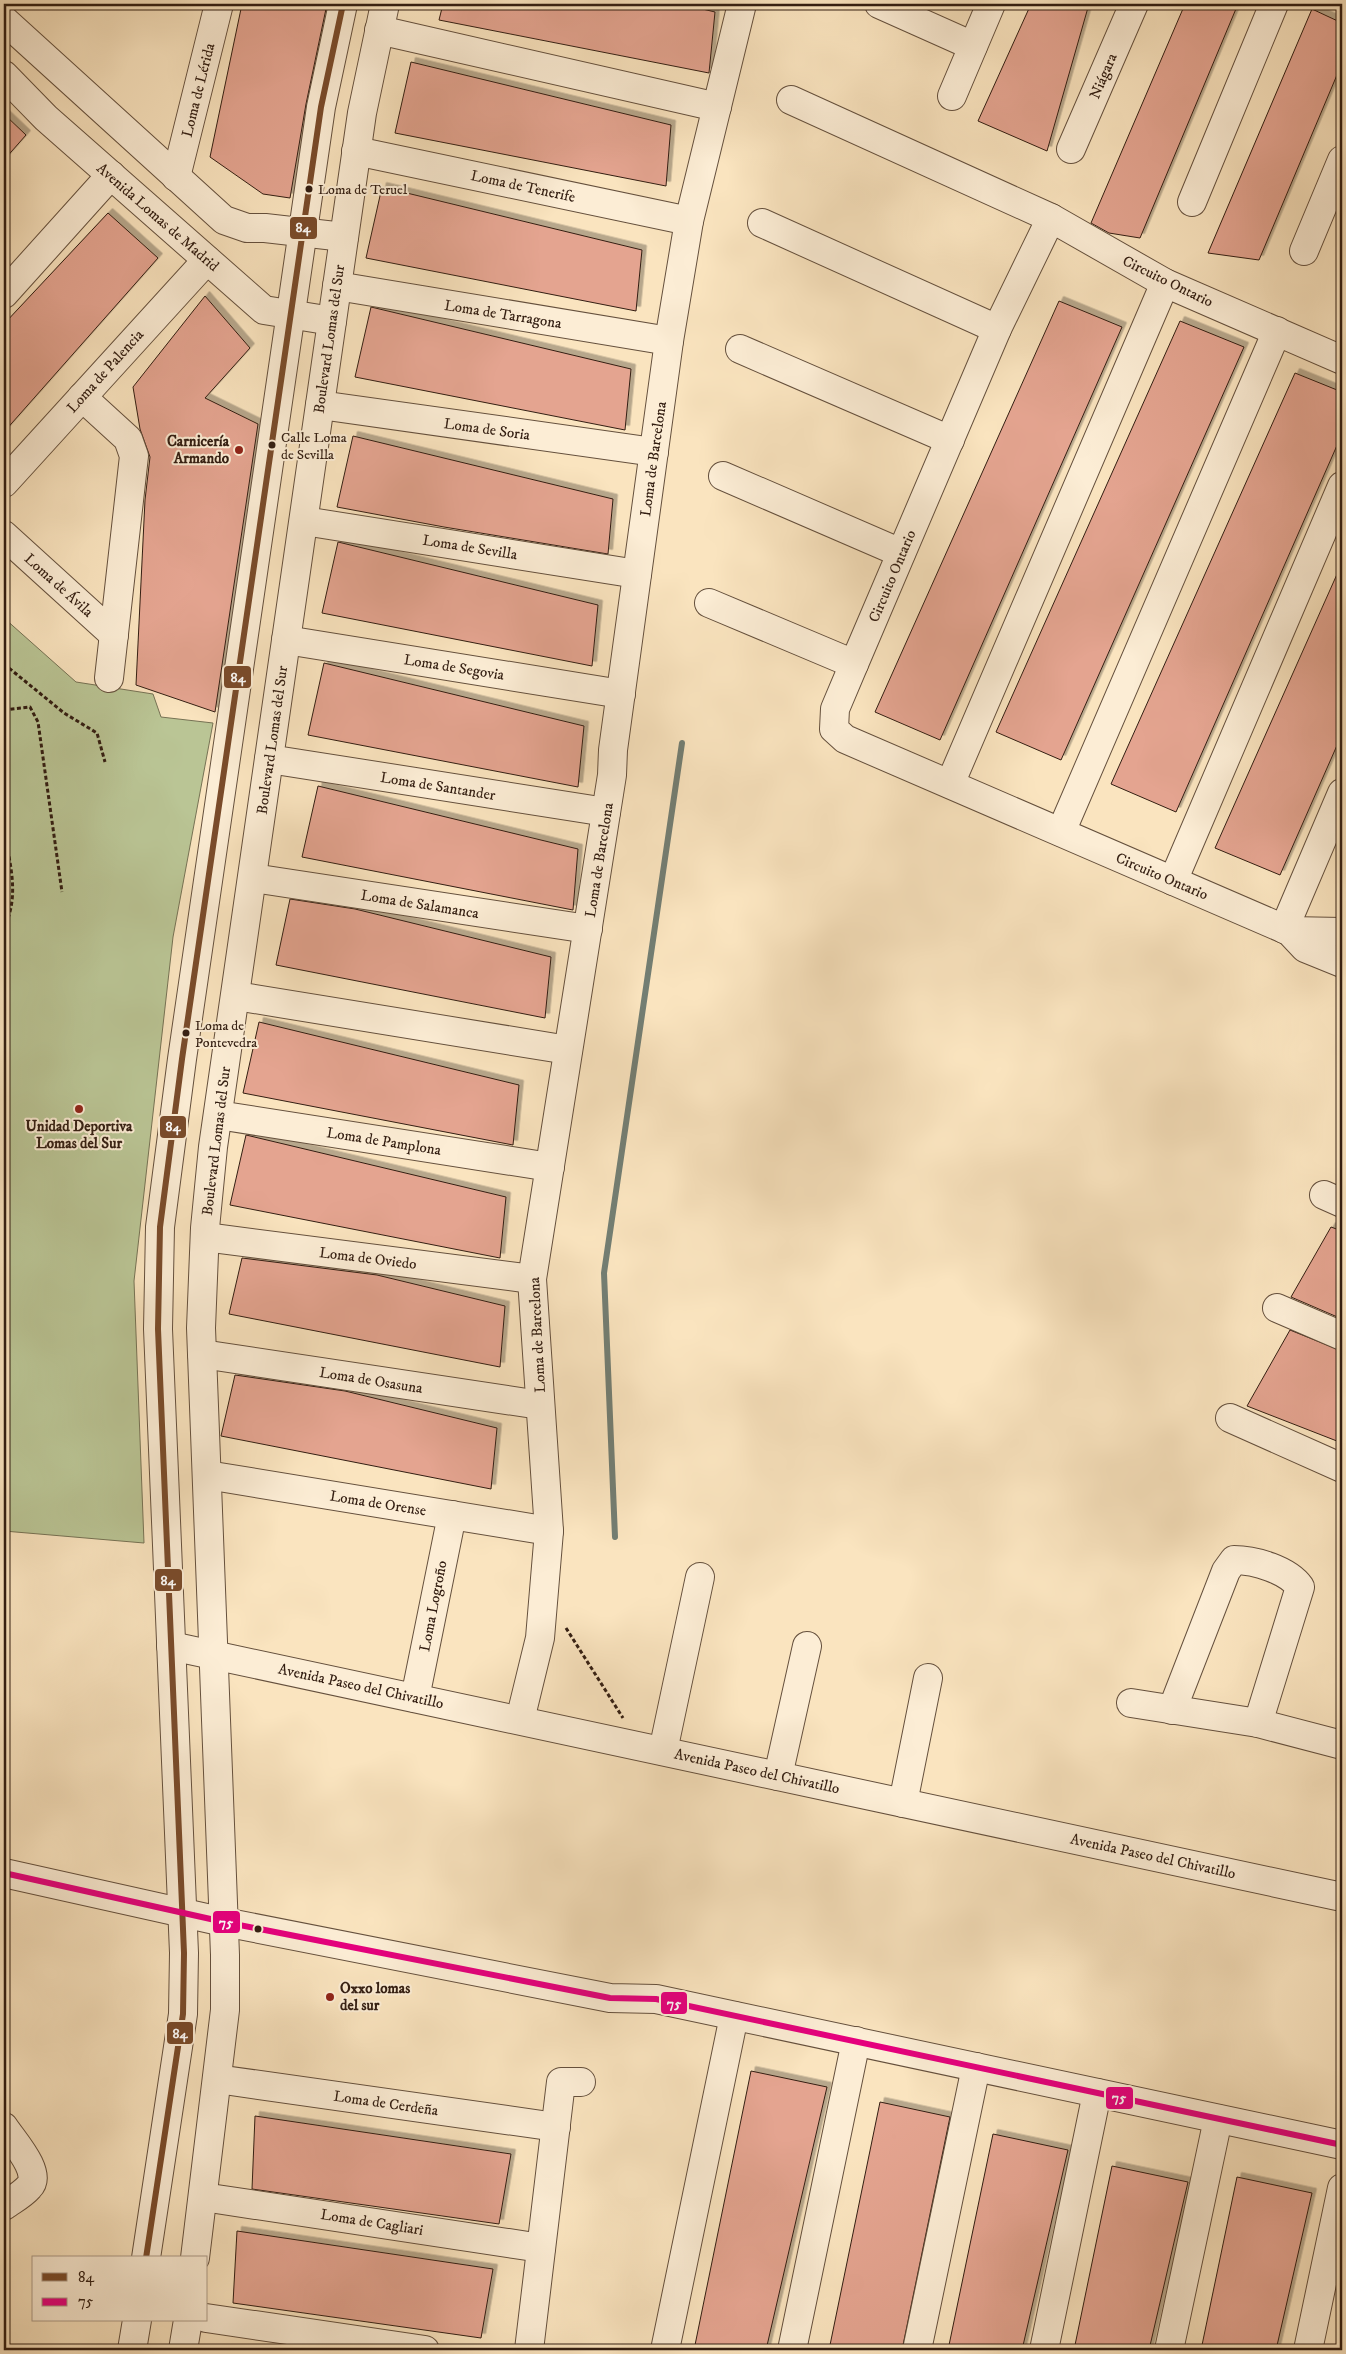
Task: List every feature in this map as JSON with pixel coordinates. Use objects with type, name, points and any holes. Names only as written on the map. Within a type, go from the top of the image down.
[{"type":"street","name":"Loma de Lérida","points":[[176,177],[219,4]]},
{"type":"street","points":[[146,2256],[183,2014],[184,1953],[158,1330],[160,1227],[290,314],[321,107],[343,4]]},
{"type":"street","name":"Boulevard Lomas del Sur","points":[[196,2256],[225,2010],[224,1922],[202,1354],[205,1237],[213,1147],[356,151],[385,4]]},
{"type":"street","name":"Loma de Barcelona","points":[[520,1720],[540,1638],[549,1531],[532,1279],[606,812],[669,341],[689,221],[742,4]]},
{"type":"street","points":[[879,4],[973,46]]},
{"type":"street","points":[[952,96],[991,4]]},
{"type":"street","name":"Niágara","points":[[1071,149],[1134,4]]},
{"type":"street","points":[[1192,202],[1274,4]]},
{"type":"street","points":[[6,28],[79,89],[224,220],[247,228],[344,237]]},
{"type":"street","points":[[379,30],[717,106]]},
{"type":"street","name":"Avenida Lomas de Madrid","points":[[4,75],[46,118],[264,310],[332,320]]},
{"type":"street","points":[[46,118],[79,89]]},
{"type":"street","points":[[791,100],[1051,218]]},
{"type":"street","name":"Loma de Tenerife","points":[[356,151],[689,221]]},
{"type":"street","points":[[1304,251],[1342,160]]},
{"type":"street","points":[[4,294],[111,175]]},
{"type":"street","name":"Circuito Ontario","points":[[1342,360],[1166,283],[1051,218],[997,329],[901,553],[835,710],[834,729],[845,739],[1287,930],[1342,932]]},
{"type":"street","points":[[762,223],[997,329]]},
{"type":"street","name":"Loma de Palencia","points":[[4,483],[207,260]]},
{"type":"street","points":[[950,784],[1166,283]]},
{"type":"street","name":"Loma de Tarragona","points":[[337,286],[669,341]]},
{"type":"street","points":[[1062,832],[1277,331]]},
{"type":"street","points":[[740,349],[950,440]]},
{"type":"street","points":[[82,397],[128,439],[134,456],[109,678]]},
{"type":"street","name":"Loma de Soria","points":[[320,405],[654,452]]},
{"type":"street","points":[[723,476],[901,553]]},
{"type":"street","points":[[1173,881],[1342,486]]},
{"type":"street","name":"Loma de Sevilla","points":[[304,521],[637,574]]},
{"type":"street","name":"Loma de Ávila","points":[[4,536],[114,635]]},
{"type":"street","points":[[709,603],[854,664]]},
{"type":"street","name":"Loma de Segovia","points":[[286,640],[621,694]]},
{"type":"street","name":"Loma de Santander","points":[[270,759],[606,812]]},
{"type":"street","points":[[1342,792],[1287,930],[1305,948],[1342,963]]},
{"type":"street","name":"Loma de Salamanca","points":[[253,878],[588,929]]},
{"type":"street","points":[[201,933],[244,938]]},
{"type":"street","points":[[236,996],[568,1050]]},
{"type":"street","name":"Loma de Pamplona","points":[[218,1115],[550,1166]]},
{"type":"street","name":"Loma de Oviedo","points":[[205,1237],[532,1279]]},
{"type":"street","points":[[1277,1308],[1342,1336]]},
{"type":"street","name":"Loma de Osasuna","points":[[202,1354],[540,1405]]},
{"type":"street","points":[[1230,1418],[1342,1468]]},
{"type":"street","name":"Loma de Orense","points":[[207,1475],[549,1531]]},
{"type":"street","name":"Loma Logroño","points":[[415,1698],[452,1515]]},
{"type":"street","points":[[1172,1710],[1226,1571],[1234,1560],[1249,1560],[1294,1579],[1300,1587],[1258,1724]]},
{"type":"street","points":[[652,1749],[700,1577]]},
{"type":"street","name":"Avenida Paseo del Chivatillo","points":[[171,1646],[1342,1897]]},
{"type":"street","points":[[778,1776],[807,1646]]},
{"type":"street","points":[[903,1802],[928,1678]]},
{"type":"street","points":[[1131,1703],[1258,1724],[1342,1745]]},
{"type":"street","points":[[4,1873],[224,1922],[610,1998],[656,1999],[1342,2145]]},
{"type":"street","points":[[665,2350],[734,2016]]},
{"type":"street","points":[[792,2350],[856,2042]]},
{"type":"street","points":[[917,2350],[976,2067]]},
{"type":"street","name":"Loma de Cerdeña","points":[[217,2079],[556,2127]]},
{"type":"street","points":[[529,2350],[561,2082],[581,2082]]},
{"type":"street","points":[[1044,2350],[1097,2093]]},
{"type":"street","points":[[1170,2350],[1218,2119]]},
{"type":"street","points":[[4,2127],[32,2169],[34,2177],[30,2187],[4,2206]]},
{"type":"street","points":[[1308,2350],[1342,2188]]},
{"type":"street","name":"Loma de Cagliari","points":[[203,2197],[541,2248]]},
{"type":"street","points":[[208,2318],[425,2350]]},
{"type":"street","points":[[132,2350],[137,2322]]},
{"type":"street","points":[[183,2350],[188,2322]]},
{"type":"path","points":[[4,664],[64,714],[97,733],[105,762]]},
{"type":"path","points":[[4,710],[30,707],[38,722],[62,892]]},
{"type":"path","points":[[4,832],[14,886],[9,918],[4,927]]},
{"type":"path","points":[[564,1626],[652,1749]]},
{"type":"green space","name":"Unidad Deportiva Lomas del Sur","points":[[4,618],[76,682],[153,694],[161,717],[213,723],[173,937],[134,1281],[144,1543],[4,1531]]},
{"type":"building","points":[[242,4],[327,4],[306,104],[290,198],[263,194],[210,157]]},
{"type":"building","points":[[443,4],[682,4],[715,12],[709,73],[439,20]]},
{"type":"building","points":[[1031,4],[1089,4],[1047,151],[978,121]]},
{"type":"building","points":[[1185,4],[1238,4],[1140,238],[1109,233],[1091,223]]},
{"type":"building","points":[[1312,9],[1342,23],[1342,63],[1259,260],[1208,253]]},
{"type":"building","points":[[411,62],[671,125],[666,186],[395,133]]},
{"type":"building","points":[[4,114],[26,135],[4,160]]},
{"type":"building","points":[[382,187],[642,250],[636,311],[366,258]]},
{"type":"building","points":[[108,213],[158,258],[4,432],[4,324]]},
{"type":"building","points":[[205,296],[250,348],[205,398],[258,424],[215,712],[136,685],[145,500],[150,457],[140,429],[133,387]]},
{"type":"building","points":[[1059,301],[1122,327],[940,740],[875,712]]},
{"type":"building","points":[[371,307],[631,369],[625,430],[355,377]]},
{"type":"building","points":[[1180,321],[1244,347],[1061,760],[996,732]]},
{"type":"building","points":[[1295,373],[1342,392],[1342,434],[1176,812],[1111,784]]},
{"type":"building","points":[[353,436],[613,499],[608,554],[337,507]]},
{"type":"building","points":[[338,542],[598,605],[592,666],[322,613]]},
{"type":"building","points":[[1342,563],[1342,734],[1280,875],[1215,848]]},
{"type":"building","points":[[324,663],[584,726],[578,787],[308,735]]},
{"type":"building","points":[[318,786],[578,849],[573,910],[302,857]]},
{"type":"building","points":[[290,899],[355,909],[551,957],[545,1018],[276,965]]},
{"type":"building","points":[[259,1022],[519,1085],[513,1145],[243,1093]]},
{"type":"building","points":[[246,1135],[506,1197],[500,1258],[230,1205]]},
{"type":"building","points":[[1331,1227],[1342,1231],[1342,1319],[1291,1297]]},
{"type":"building","points":[[242,1258],[377,1275],[505,1306],[500,1367],[229,1314]]},
{"type":"building","points":[[1290,1330],[1342,1351],[1342,1443],[1247,1406]]},
{"type":"building","points":[[235,1375],[345,1391],[497,1428],[491,1489],[221,1436]]},
{"type":"building","points":[[751,2071],[827,2087],[766,2350],[694,2350]]},
{"type":"building","points":[[880,2102],[950,2117],[902,2350],[829,2350]]},
{"type":"building","points":[[255,2116],[511,2154],[499,2224],[252,2189]]},
{"type":"building","points":[[993,2134],[1068,2150],[1022,2350],[948,2350]]},
{"type":"building","points":[[1112,2166],[1188,2182],[1149,2350],[1074,2350]]},
{"type":"building","points":[[1237,2177],[1312,2193],[1276,2350],[1201,2350]]},
{"type":"building","points":[[237,2231],[493,2269],[481,2338],[233,2303]]},
{"type":"waterway","points":[[615,1537],[604,1273],[682,743]]},
{"type":"transit line","name":"84","points":[[146,2256],[183,2014],[184,1953],[158,1329],[160,1227],[182,1059],[321,107],[343,4]]},
{"type":"transit line","name":"75","points":[[4,1873],[224,1922],[610,1998],[656,1999],[1342,2145]]},
{"type":"place","name":"Loma de Teruel","points":[[309,189]]},
{"type":"place","name":"Calle Loma de Sevilla","points":[[272,445]]},
{"type":"place","name":"Carnicería Armando","points":[[239,450]]},
{"type":"place","name":"Loma de Pontevedra","points":[[186,1033]]},
{"type":"place","name":"Unidad Deportiva Lomas del Sur","points":[[79,1109]]},
{"type":"place","name":"Oxxo lomas del sur","points":[[330,1997]]}]
